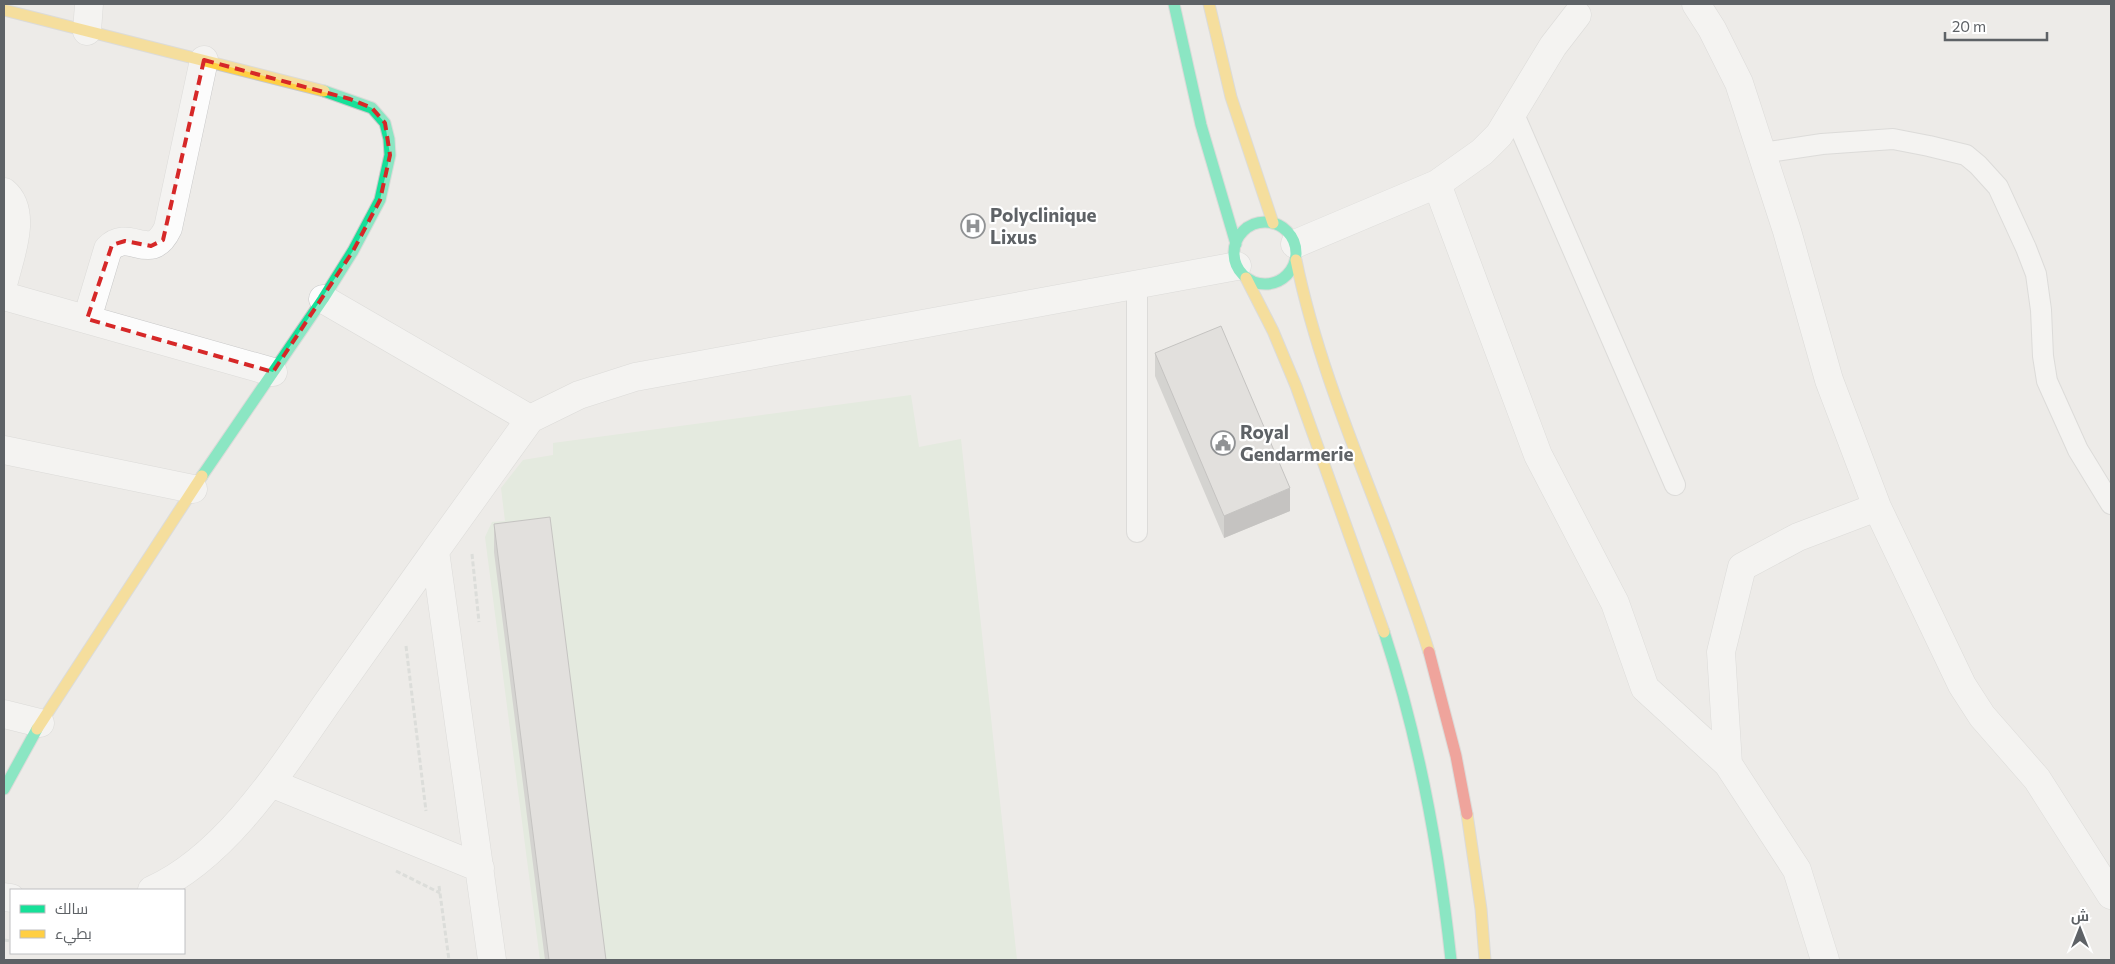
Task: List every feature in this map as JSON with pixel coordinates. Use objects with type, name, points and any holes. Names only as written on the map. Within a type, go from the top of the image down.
[{"type":"main road","points":[[1174,4],[1197,112],[1214,179],[1240,263],[1263,308],[1290,369],[1387,640],[1407,706],[1423,773],[1436,841],[1451,960]]},
{"type":"main road","points":[[1209,4],[1231,97],[1273,223]]},
{"type":"main road","points":[[4,10],[313,87],[350,99],[372,108],[385,123],[390,155],[380,200],[353,251],[323,299],[193,490],[40,722],[4,790]]},
{"type":"main road","points":[[1295,252],[1290,271],[1282,280],[1270,284],[1258,283],[1240,263],[1241,234],[1250,227],[1261,223],[1273,223],[1282,227],[1295,252],[1301,292],[1320,355],[1398,560],[1442,696],[1472,834],[1481,905],[1485,960]]},
{"type":"street","points":[[87,31],[89,4]]},
{"type":"street","points":[[1696,4],[1712,29],[1739,83],[1787,231],[1829,380],[1877,507],[1962,685],[1982,716],[2037,779],[2111,895]]},
{"type":"street","points":[[1295,252],[1437,184],[1482,152],[1499,135],[1578,7]]},
{"type":"street","points":[[87,319],[108,249],[112,245],[125,241],[151,246],[157,244],[162,240],[168,228],[204,60]]},
{"type":"street","points":[[1437,184],[1538,455],[1615,603],[1645,688],[1728,764],[1797,870],[1824,960]]},
{"type":"street","points":[[4,192],[14,208],[16,219],[4,281]]},
{"type":"street","points":[[154,889],[183,872],[216,846],[271,783],[530,419],[579,395],[635,378],[1240,263]]},
{"type":"street","points":[[4,296],[273,372]]},
{"type":"street","points":[[323,299],[530,419]]},
{"type":"street","points":[[4,450],[193,490]]},
{"type":"street","points":[[1728,764],[1721,652],[1742,567],[1798,537],[1877,507]]},
{"type":"street","points":[[435,551],[492,960]]},
{"type":"street","points":[[4,714],[40,722]]},
{"type":"street","points":[[271,783],[480,868]]},
{"type":"lane","points":[[1513,112],[1675,486]]},
{"type":"lane","points":[[1762,153],[1822,144],[1893,139],[1966,155],[1978,165],[1998,187],[2036,274],[2047,382],[2078,450],[2111,504]]},
{"type":"lane","points":[[1137,284],[1137,532]]},
{"type":"path","points":[[406,641],[432,850],[449,960]]},
{"type":"path","points":[[387,866],[440,893]]},
{"type":"highlighted area","points":[[204,60],[350,99],[372,108],[385,123],[390,155],[380,200],[353,251],[273,372],[87,319],[112,245],[125,241],[151,246],[163,240]]},
{"type":"green space","points":[[911,395],[919,447],[961,439],[1017,960],[540,960],[485,537],[492,522],[505,521],[501,488],[523,460],[553,455],[553,443]]},
{"type":"building","name":"Royal Gendarmerie","points":[[1221,326],[1290,488],[1224,516],[1155,353]]},
{"type":"building","points":[[550,517],[606,960],[549,960],[494,524]]},
{"type":"traffic: fast","points":[[1174,4],[1201,125],[1236,244]]},
{"type":"traffic: fast","points":[[202,476],[323,299],[353,251],[380,200],[390,155],[385,123],[372,108],[324,91]]},
{"type":"traffic: fast","points":[[1265,222],[1277,225],[1287,231],[1293,241],[1296,253],[1293,265],[1287,275],[1277,281],[1265,284],[1253,281],[1243,275],[1237,265],[1234,253],[1237,241],[1243,231],[1253,225],[1265,222]]},
{"type":"traffic: fast","points":[[1384,632],[1408,713],[1426,794],[1434,835],[1451,960]]},
{"type":"traffic: fast","points":[[4,789],[37,729]]},
{"type":"traffic: slow","points":[[1209,4],[1231,97],[1273,223]]},
{"type":"traffic: slow","points":[[4,10],[324,91]]},
{"type":"traffic: slow","points":[[1296,260],[1323,360],[1413,603],[1429,652]]},
{"type":"traffic: slow","points":[[1246,278],[1273,331],[1296,386],[1384,632]]},
{"type":"traffic: slow","points":[[37,729],[202,476]]},
{"type":"traffic: slow","points":[[1467,814],[1481,909],[1485,960]]},
{"type":"traffic: jam","points":[[1429,652],[1456,756],[1467,814]]},
{"type":"place","name":"Polyclinique Lixus","points":[[973,226]]},
{"type":"place","name":"Royal Gendarmerie","points":[[1223,443]]}]
